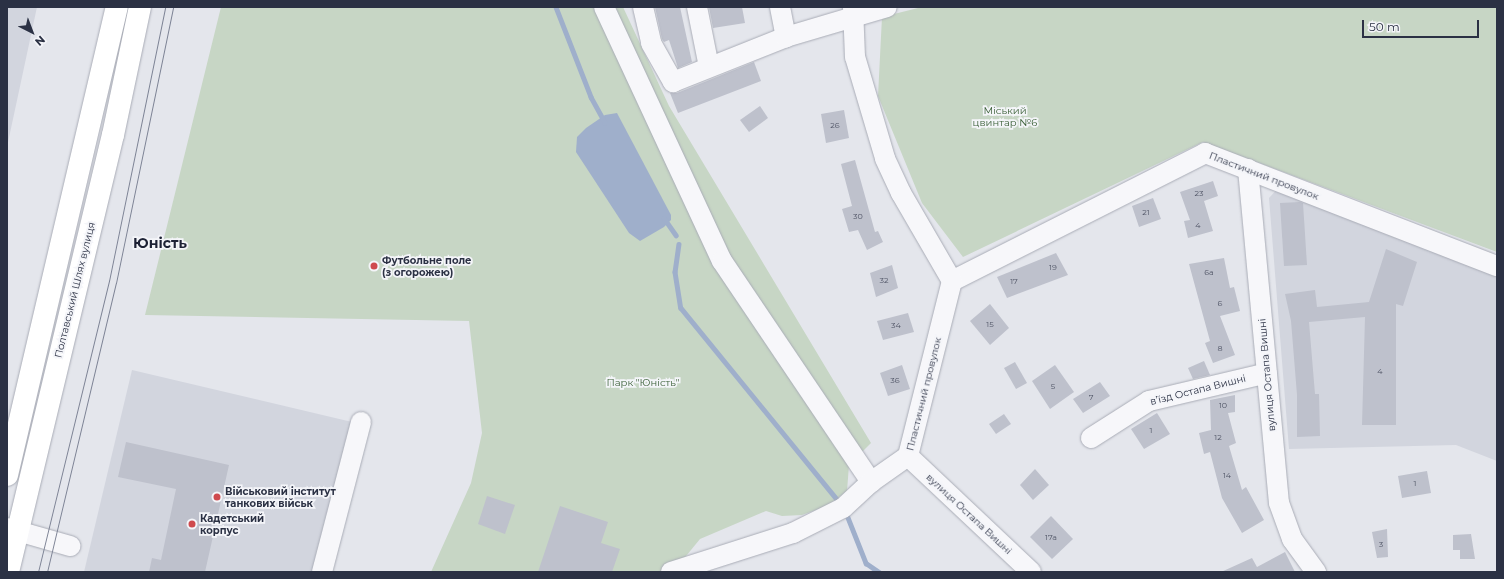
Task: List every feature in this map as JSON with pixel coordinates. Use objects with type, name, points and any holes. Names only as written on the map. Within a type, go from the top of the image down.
[{"type":"main road","points":[[7,475],[117,7]]},
{"type":"main road","name":"Полтавський Шлях вулиця","points":[[8,572],[12,530],[113,135],[140,7]]},
{"type":"street","points":[[604,7],[722,261],[871,482]]},
{"type":"street","points":[[643,7],[651,43],[674,82],[854,11],[887,7]]},
{"type":"street","points":[[697,7],[709,67]]},
{"type":"street","points":[[780,7],[786,37]]},
{"type":"street","points":[[854,11],[855,57],[885,158],[901,193],[952,281]]},
{"type":"street","name":"Пластичний провулок","points":[[671,572],[792,533],[843,508],[871,482],[908,456],[952,281],[1205,153],[1497,266]]},
{"type":"street","name":"вулиця Остапа Вишні","points":[[1248,169],[1279,502],[1292,539],[1316,572]]},
{"type":"street","name":"в’їзд Остапа Вишні","points":[[1091,438],[1149,401],[1266,374]]},
{"type":"street","points":[[322,572],[361,422]]},
{"type":"street","name":"вулиця Остапа Вишні","points":[[908,456],[1031,572]]},
{"type":"street","points":[[12,530],[70,546]]},
{"type":"shaded area","points":[[7,7],[37,7],[7,147]]},
{"type":"shaded area","points":[[1279,187],[1497,276],[1497,461],[1456,445],[1289,449],[1269,198]]},
{"type":"shaded area","name":"Військовий інститут танкових військ","points":[[132,370],[352,422],[314,572],[84,572]]},
{"type":"green space","name":"Парк \"Юність\"","points":[[221,7],[623,7],[669,106],[871,443],[849,465],[847,491],[827,506],[802,515],[782,516],[766,511],[700,539],[673,572],[431,572],[471,483],[482,433],[469,321],[145,315]]},
{"type":"green space","name":"Міський цвинтар №6","points":[[922,7],[1497,7],[1497,252],[1203,142],[963,257],[922,203],[878,96],[882,17]]},
{"type":"water","points":[[617,113],[671,215],[671,220],[664,227],[640,241],[629,233],[576,152],[577,137],[586,128],[605,115]]},
{"type":"building","points":[[655,7],[680,7],[692,62],[678,68],[669,40],[664,42],[662,39]]},
{"type":"building","points":[[709,7],[742,7],[745,23],[713,28]]},
{"type":"building","points":[[754,62],[761,81],[678,113],[670,93],[677,93]]},
{"type":"building","points":[[760,106],[768,118],[749,132],[740,120]]},
{"type":"building","points":[[844,110],[849,138],[826,143],[821,114]]},
{"type":"building","points":[[855,160],[875,232],[878,231],[883,242],[867,250],[858,230],[849,232],[842,209],[852,206],[841,164]]},
{"type":"building","points":[[1213,181],[1218,196],[1204,201],[1213,231],[1188,238],[1184,221],[1190,220],[1180,192]]},
{"type":"building","points":[[1153,198],[1161,219],[1139,227],[1132,206]]},
{"type":"building","points":[[1280,203],[1303,203],[1307,265],[1284,266]]},
{"type":"building","points":[[1386,249],[1417,262],[1403,306],[1396,304],[1396,425],[1362,425],[1365,317],[1309,322],[1315,394],[1319,394],[1320,436],[1297,437],[1297,395],[1291,321],[1285,294],[1315,290],[1317,307],[1369,302]]},
{"type":"building","points":[[1056,253],[1068,275],[1007,298],[997,277]]},
{"type":"building","points":[[1224,258],[1230,288],[1234,287],[1240,311],[1220,316],[1235,355],[1213,363],[1205,343],[1210,341],[1189,264]]},
{"type":"building","points":[[892,265],[898,288],[876,297],[870,273]]},
{"type":"building","points":[[990,304],[1009,328],[990,345],[970,321]]},
{"type":"building","points":[[908,313],[914,332],[883,340],[877,321]]},
{"type":"building","points":[[1204,361],[1210,375],[1193,379],[1188,368]]},
{"type":"building","points":[[1015,362],[1027,383],[1016,389],[1004,368]]},
{"type":"building","points":[[902,365],[910,389],[888,396],[880,373]]},
{"type":"building","points":[[1055,365],[1074,392],[1050,409],[1032,381]]},
{"type":"building","points":[[1100,382],[1110,396],[1083,413],[1073,399]]},
{"type":"building","points":[[1235,395],[1235,412],[1228,413],[1236,443],[1229,446],[1242,490],[1246,487],[1264,520],[1242,533],[1222,498],[1210,452],[1204,454],[1199,433],[1211,430],[1210,400]]},
{"type":"building","points":[[1157,413],[1170,434],[1144,449],[1131,429]]},
{"type":"building","points":[[1004,414],[1011,424],[996,434],[989,424]]},
{"type":"building","name":"Кадетський корпус","points":[[126,442],[229,465],[205,572],[149,572],[152,558],[161,560],[176,489],[118,477]]},
{"type":"building","points":[[1035,469],[1049,485],[1033,500],[1020,485]]},
{"type":"building","points":[[1427,471],[1431,493],[1402,498],[1398,476]]},
{"type":"building","points":[[487,496],[515,505],[505,534],[478,524]]},
{"type":"building","points":[[560,506],[608,522],[601,543],[620,549],[612,572],[538,572]]},
{"type":"building","points":[[1051,516],[1073,539],[1052,559],[1030,537]]},
{"type":"building","points":[[1387,529],[1388,557],[1377,558],[1372,532]]},
{"type":"building","points":[[1471,534],[1475,559],[1460,559],[1460,550],[1453,550],[1453,535]]},
{"type":"building","points":[[1285,552],[1295,572],[1221,572],[1252,558],[1257,567]]},
{"type":"waterway","points":[[556,7],[591,97],[605,122]]},
{"type":"waterway","points":[[664,218],[676,235]]},
{"type":"waterway","points":[[679,244],[675,272],[681,308],[840,503]]},
{"type":"waterway","points":[[847,515],[866,563],[879,572]]},
{"type":"tram line","points":[[38,572],[109,281],[165,7]]},
{"type":"tram line","points":[[47,572],[116,283],[173,7]]},
{"type":"place","name":"Футбольне поле (з огорожею)","points":[[374,266]]},
{"type":"place","name":"Військовий інститут танкових військ","points":[[217,497]]},
{"type":"place","name":"Кадетський корпус","points":[[192,524]]},
{"type":"district","name":"Юність","points":[[160,243]]}]
